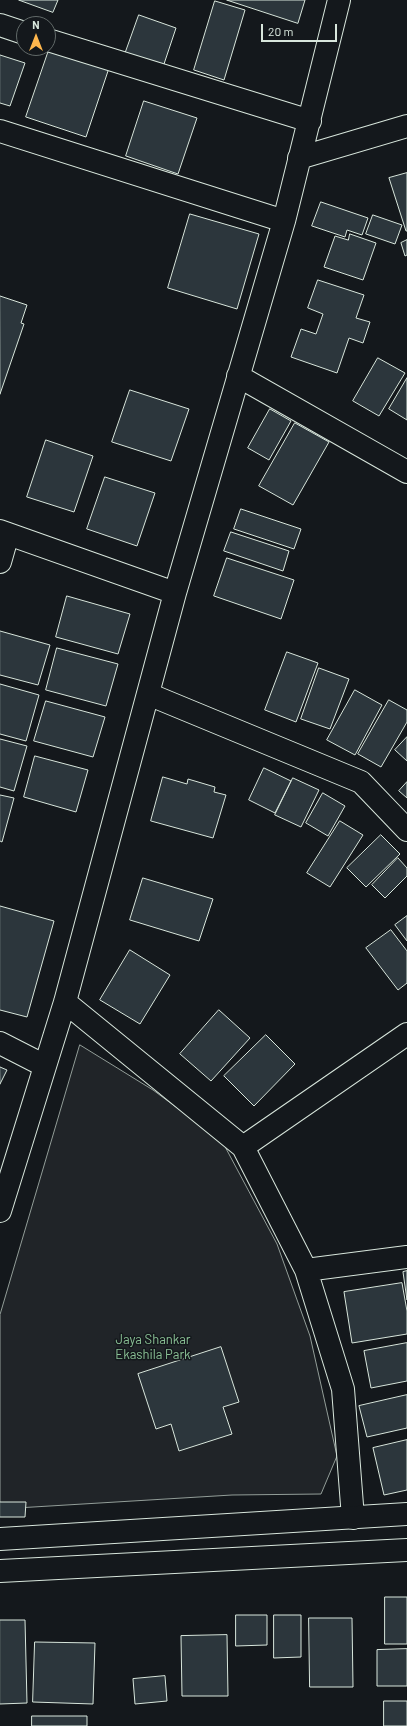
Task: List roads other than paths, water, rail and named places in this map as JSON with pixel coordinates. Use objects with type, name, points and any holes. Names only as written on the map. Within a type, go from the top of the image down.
[{"type":"street","points":[[0,1211],[65,1002],[175,593],[284,220],[299,158],[310,121],[339,0]]},
{"type":"street","points":[[0,25],[16,30]]},
{"type":"street","points":[[56,42],[310,121]]},
{"type":"street","points":[[299,158],[407,126]]},
{"type":"street","points":[[0,131],[284,220]]},
{"type":"street","points":[[238,376],[407,472]]},
{"type":"street","points":[[0,562],[4,532],[175,593]]},
{"type":"street","points":[[148,694],[361,782],[407,830]]},
{"type":"street","points":[[65,1002],[243,1147],[306,1270],[343,1389],[353,1518]]},
{"type":"street","points":[[243,1147],[407,1034]]},
{"type":"street","points":[[0,1043],[45,1066]]},
{"type":"street","points":[[306,1270],[407,1257]]},
{"type":"street","points":[[0,1539],[407,1514]]},
{"type":"street","points":[[0,1571],[407,1550]]},
{"type":"park label","name":"Jaya Shankar Ekashila Park","points":[[153,1348]]}]
